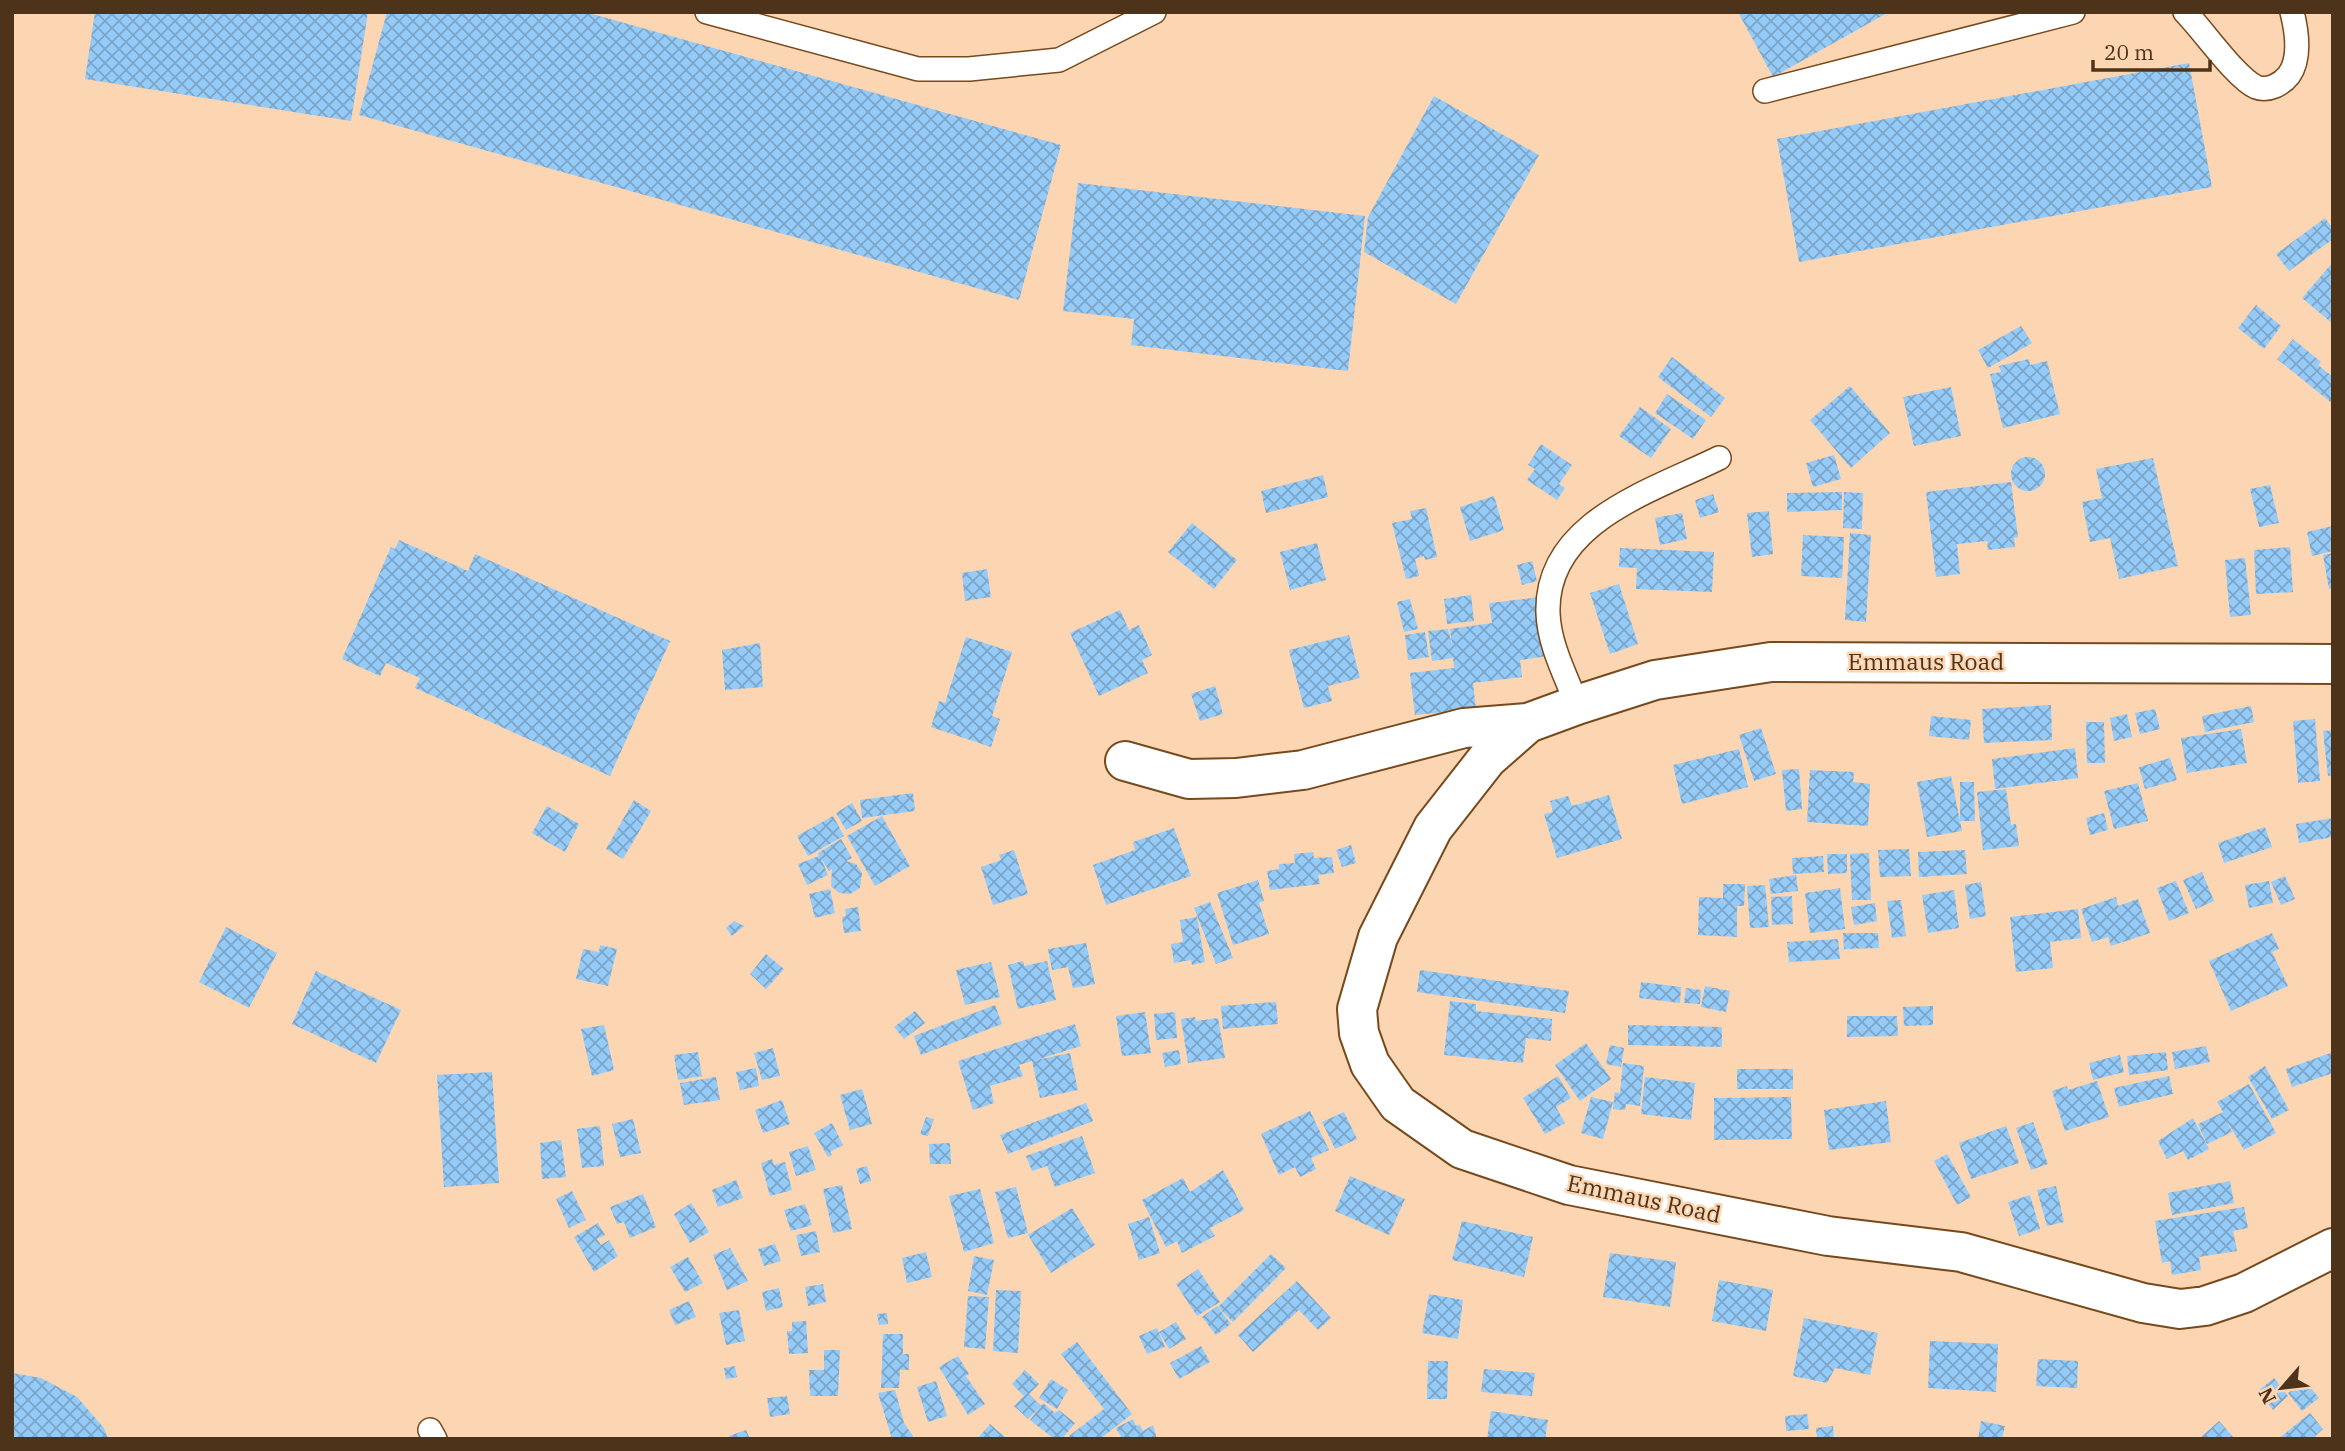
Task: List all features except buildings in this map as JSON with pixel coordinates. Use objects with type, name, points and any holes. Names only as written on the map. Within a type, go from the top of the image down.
[{"type":"street","name":"Emmaus Road","points":[[1125,761],[1189,779],[1237,778],[1303,770],[1464,728],[1528,723],[1655,680],[1771,662],[2333,664]]},
{"type":"street","name":"Emmaus Road","points":[[1528,723],[1487,759],[1433,828],[1378,937],[1357,1009],[1359,1033],[1370,1064],[1398,1104],[1462,1149],[1569,1185],[1828,1236],[1961,1252],[2143,1303],[2180,1309],[2206,1307],[2244,1293],[2333,1248]]},
{"type":"lane","points":[[707,12],[918,69],[969,69],[1059,60],[1154,12]]},
{"type":"lane","points":[[1765,91],[2073,12]]},
{"type":"lane","points":[[2185,12],[2241,75],[2256,87],[2269,89],[2285,80],[2295,66],[2297,45],[2292,12]]},
{"type":"lane","points":[[1577,705],[1554,645],[1548,615],[1549,588],[1564,554],[1585,529],[1619,507],[1719,458]]}]
